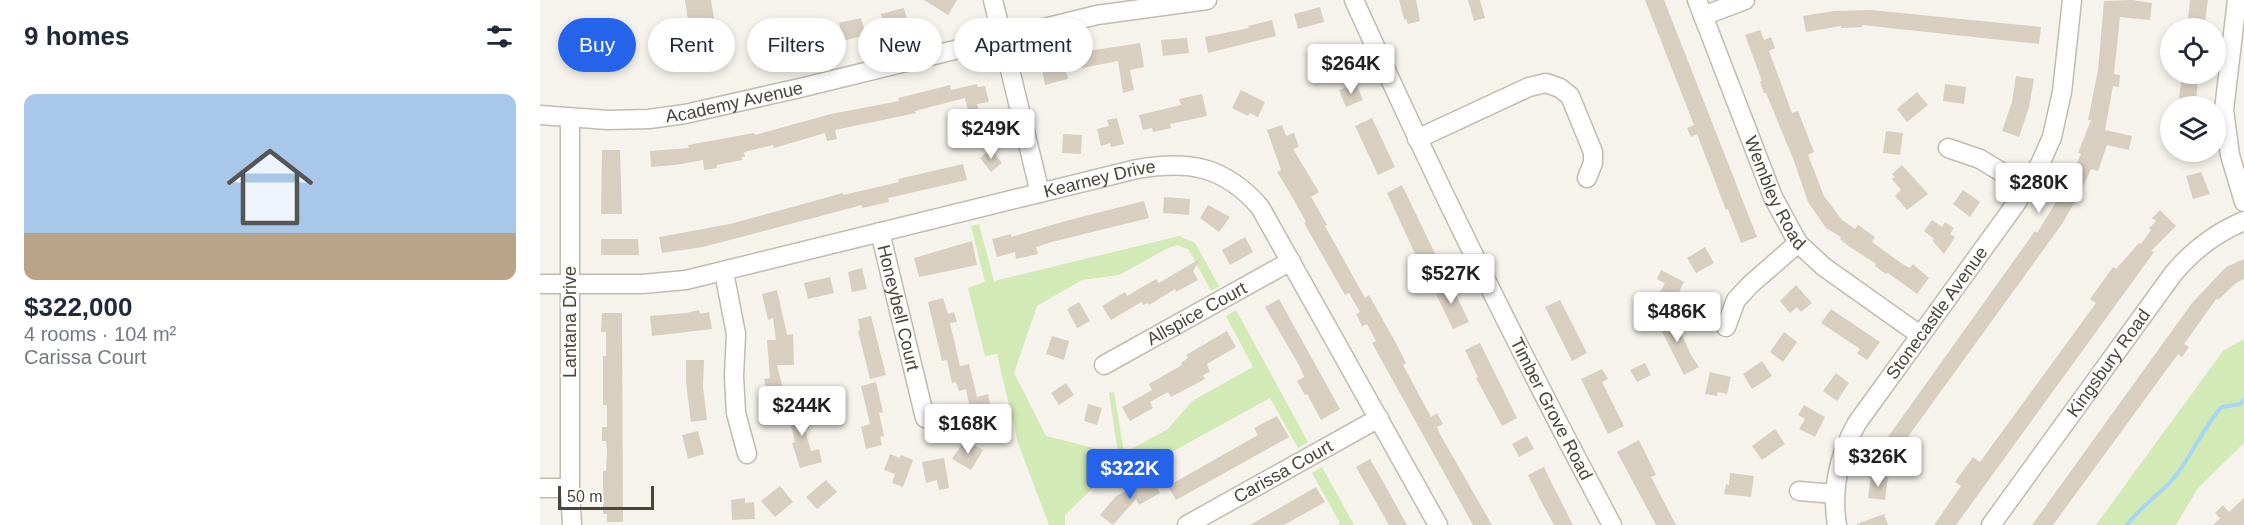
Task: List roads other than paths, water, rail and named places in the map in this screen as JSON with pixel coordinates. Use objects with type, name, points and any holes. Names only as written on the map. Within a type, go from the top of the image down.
[{"type":"street","points":[[993,0],[997,18]]},
{"type":"street","name":"Academy Avenue","points":[[1085,18],[1208,0]]},
{"type":"street","name":"Timber Grove Road","points":[[1354,0],[1417,139],[1612,525]]},
{"type":"street","points":[[1700,8],[1745,0]]},
{"type":"street","points":[[2066,0],[2072,0]]},
{"type":"street","name":"Stonecastle Avenue","points":[[1837,525],[1834,508],[1835,494],[1840,461],[1848,439],[1857,423],[2026,187],[2041,162],[2052,137],[2062,92],[2072,0]]},
{"type":"street","points":[[2237,0],[2224,111],[2230,155],[2244,202]]},
{"type":"street","name":"Wembley Road","points":[[1700,8],[1773,197],[1798,243],[1824,267],[1920,335]]},
{"type":"street","name":"Academy Avenue","points":[[540,115],[639,119],[685,114],[954,50]]},
{"type":"street","points":[[1010,72],[1040,193]]},
{"type":"street","points":[[1417,139],[1529,87],[1546,83],[1560,88],[1570,96],[1575,105],[1593,152],[1593,163],[1587,178]]},
{"type":"street","name":"Lantana Drive","points":[[570,118],[570,488],[572,525]]},
{"type":"street","points":[[1948,148],[1980,159],[2026,187]]},
{"type":"street","name":"Kearney Drive","points":[[540,284],[663,283],[724,272],[1164,164],[1183,164],[1218,173],[1247,193],[1274,230],[1438,525]]},
{"type":"street","name":"Kingsbury Road","points":[[1992,525],[2173,274],[2200,246],[2217,234],[2244,221]]},
{"type":"street","name":"Honeybell Court","points":[[880,232],[925,418]]},
{"type":"street","points":[[1726,327],[1736,300],[1798,243]]},
{"type":"street","name":"Allspice Court","points":[[1104,365],[1291,261]]},
{"type":"street","points":[[724,272],[736,334],[734,376],[736,413],[747,454]]},
{"type":"street","name":"Carissa Court","points":[[1187,525],[1379,418]]},
{"type":"street","points":[[540,489],[570,488]]},
{"type":"street","points":[[1799,491],[1835,494]]},
{"type":"waterway","points":[[2127,525],[2177,474],[2222,407],[2240,404],[2244,400]]}]
